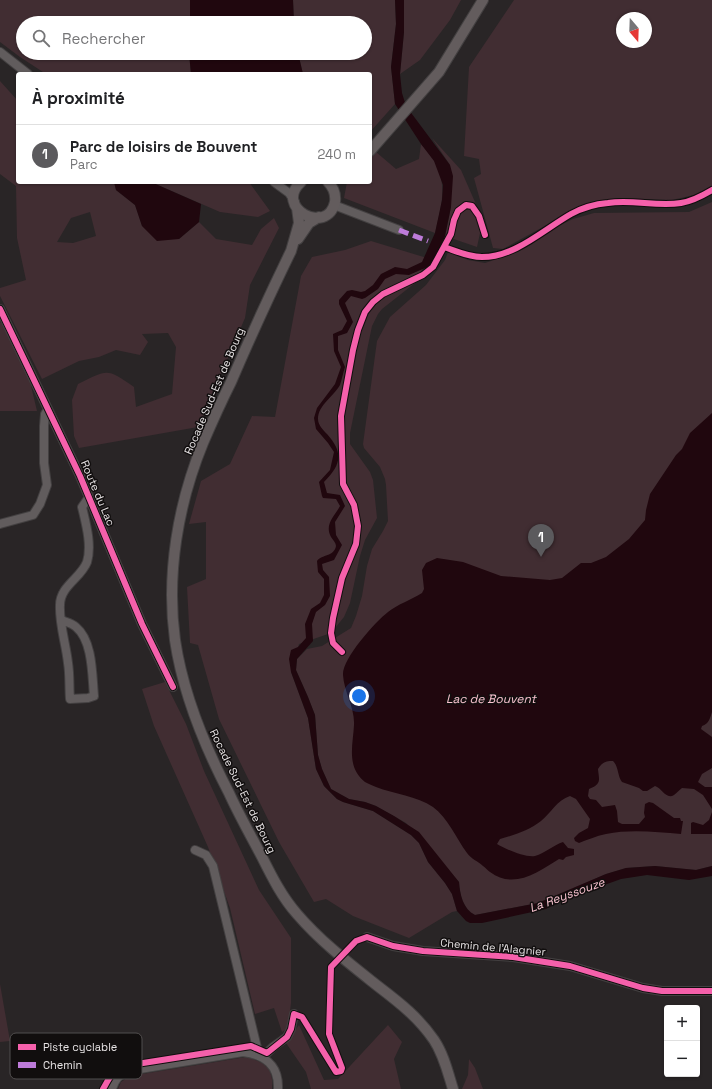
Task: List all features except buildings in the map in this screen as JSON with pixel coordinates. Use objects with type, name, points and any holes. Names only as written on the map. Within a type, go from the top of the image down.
[{"type":"main road","points":[[372,149],[439,72],[483,0]]},
{"type":"main road","points":[[300,184],[296,189],[296,205],[301,213],[313,218],[319,217]]},
{"type":"main road","points":[[330,184],[335,194]]},
{"type":"main road","points":[[334,205],[336,187],[338,184]]},
{"type":"main road","name":"Rocade Sud-Est de Bourg","points":[[296,205],[299,224],[290,251],[203,444],[186,494],[173,559],[172,598],[175,640],[182,673],[200,732],[212,760],[277,887],[290,905],[312,930],[338,954],[400,1002],[416,1017],[436,1042],[444,1060],[453,1089]]},
{"type":"main road","name":"Rocade Sud-Est de Bourg","points":[[290,251],[304,230],[313,220],[325,215],[334,205]]},
{"type":"main road","points":[[450,1078],[450,1089]]},
{"type":"street","points":[[0,52],[25,72]]},
{"type":"street","points":[[277,184],[289,193],[296,205]]},
{"type":"street","points":[[334,205],[400,230]]},
{"type":"street","name":"Route du Lac","points":[[0,309],[71,455],[142,624],[173,687]]},
{"type":"street","points":[[0,524],[32,514],[40,504],[47,485],[44,463],[44,426],[45,414],[48,409]]},
{"type":"street","points":[[61,620],[75,626],[82,635],[89,652],[94,696],[88,698],[70,699],[68,664],[61,620],[60,605],[62,594],[81,572],[89,553],[87,530],[82,507],[89,497]]},
{"type":"street","points":[[195,850],[206,855],[213,866],[261,1057]]},
{"type":"street","name":"Chemin de l'Alagnier","points":[[367,936],[392,946],[423,951],[513,957],[570,966],[643,988],[662,991],[712,991]]},
{"type":"street","points":[[261,1057],[287,1037],[291,1029],[294,1014]]},
{"type":"street","points":[[142,1069],[243,1052],[261,1057],[271,1064],[278,1081],[278,1089]]},
{"type":"street","points":[[112,1089],[116,1079]]},
{"type":"shaded area","points":[[0,0],[190,0],[190,16],[16,16],[16,54],[0,42]]},
{"type":"shaded area","points":[[293,0],[395,0],[396,24],[391,67],[395,104],[372,130],[372,72],[303,72],[300,60],[372,60],[372,16],[294,16]]},
{"type":"shaded area","points":[[404,0],[461,0],[450,20],[420,60],[400,74],[404,32]]},
{"type":"shaded area","points":[[514,0],[712,0],[712,189],[707,192],[672,200],[618,198],[588,205],[552,222],[503,249],[493,248],[474,178],[481,174],[479,159],[464,156],[469,67]]},
{"type":"shaded area","points":[[25,60],[190,60],[191,72],[43,72]]},
{"type":"shaded area","points":[[0,81],[16,99],[16,184],[114,184],[116,190],[135,205],[142,226],[179,239],[199,222],[216,239],[252,245],[261,229],[274,218],[279,228],[250,285],[245,318],[198,427],[79,448],[74,436],[72,400],[78,384],[102,373],[118,376],[134,387],[136,407],[172,394],[176,347],[168,333],[142,334],[148,342],[140,355],[116,350],[99,357],[79,361],[42,379],[0,296],[0,288],[26,280],[17,238],[16,186],[0,174]],"holes":[[[90,212],[96,236],[73,243],[57,242],[71,218]]]},
{"type":"shaded area","points":[[432,138],[461,170],[475,202],[482,224],[477,247],[445,236],[451,207],[450,165]]},
{"type":"shaded area","points":[[421,144],[434,159],[441,180],[442,197],[435,233],[344,198],[347,184],[372,184],[372,157],[376,152],[396,169],[419,159]]},
{"type":"shaded area","points":[[156,184],[250,184],[270,211],[258,217],[220,212]]},
{"type":"shaded area","points":[[712,202],[712,866],[696,870],[655,866],[626,868],[606,874],[538,903],[475,915],[468,909],[463,901],[459,882],[406,823],[376,806],[349,799],[331,789],[322,769],[318,755],[315,715],[296,670],[297,659],[307,649],[322,646],[351,628],[362,596],[367,566],[372,549],[388,521],[385,479],[380,467],[364,448],[363,444],[377,341],[390,317],[426,285],[445,260],[448,252],[468,260],[485,263],[518,252],[532,244],[552,229],[573,219],[594,213],[689,212]]},
{"type":"shaded area","points":[[371,241],[427,258],[415,283],[382,309],[372,326],[350,433],[350,444],[370,472],[373,480],[377,518],[365,540],[350,603],[344,617],[331,633],[299,644],[291,672],[308,718],[316,769],[324,786],[337,799],[373,811],[411,835],[419,843],[428,862],[452,894],[457,911],[452,912],[409,938],[353,916],[326,899],[314,902],[279,842],[219,719],[198,645],[190,643],[187,587],[206,579],[206,522],[189,524],[201,481],[230,464],[252,416],[275,417],[301,276],[312,257],[345,250]]},
{"type":"shaded area","points":[[0,322],[5,327],[27,369],[37,411],[0,411]]},
{"type":"shaded area","points":[[165,682],[186,724],[204,771],[259,890],[291,938],[291,1003],[288,1028],[282,1032],[274,1008],[255,1014],[230,908],[208,847],[154,726],[142,689]]},
{"type":"shaded area","points":[[0,984],[10,1041],[0,1042]]},
{"type":"shaded area","points":[[299,1025],[324,1080],[338,1079],[388,1025],[402,1042],[394,1059],[401,1089],[311,1089],[306,1072],[286,1043]]},
{"type":"shaded area","points":[[246,1057],[258,1061],[267,1067],[270,1071],[272,1089],[118,1089],[121,1082],[126,1079],[142,1079],[142,1074]]},
{"type":"shaded area","points":[[469,1059],[475,1068],[483,1089],[462,1089],[468,1075]]},
{"type":"water","points":[[190,0],[293,0],[294,16],[190,16]]},
{"type":"water","name":"La Reyssouze","points":[[395,0],[404,0],[404,32],[400,74],[402,93],[406,106],[450,165],[453,176],[451,207],[445,236],[432,265],[409,275],[396,274],[385,279],[378,289],[365,298],[362,299],[351,296],[345,303],[353,322],[347,333],[338,336],[338,350],[345,367],[340,385],[323,405],[319,414],[318,421],[322,429],[336,447],[338,453],[337,464],[330,476],[324,482],[327,493],[340,495],[345,506],[335,522],[336,535],[342,545],[334,560],[322,564],[323,570],[329,577],[330,596],[325,605],[316,612],[312,624],[313,641],[297,659],[296,670],[315,715],[318,755],[322,769],[331,789],[349,799],[376,806],[419,832],[459,882],[463,901],[468,909],[475,915],[538,903],[606,874],[626,868],[655,866],[696,870],[712,866],[712,876],[689,880],[647,875],[621,879],[568,898],[546,909],[482,923],[470,923],[466,921],[457,911],[452,894],[428,862],[419,843],[411,835],[373,811],[337,799],[324,786],[316,769],[308,718],[291,672],[289,659],[291,650],[298,647],[306,638],[305,624],[311,609],[320,603],[324,595],[324,579],[318,572],[317,561],[333,552],[336,546],[329,532],[329,524],[340,506],[336,499],[323,498],[319,482],[330,470],[334,452],[316,429],[314,418],[317,408],[335,384],[341,367],[334,351],[333,334],[342,330],[347,321],[339,304],[339,300],[347,291],[365,291],[373,285],[381,274],[395,267],[407,269],[422,262],[435,233],[442,200],[443,185],[434,161],[395,104],[391,67],[396,24]]},
{"type":"water","points":[[190,60],[300,60],[303,72],[191,72]]},
{"type":"water","points":[[114,184],[156,184],[201,204],[199,222],[179,239],[157,241],[142,226],[135,205],[116,190]]},
{"type":"water","name":"Lac de Bouvent","points":[[712,413],[712,712],[709,720],[702,726],[701,729],[712,737],[712,768],[702,774],[698,782],[705,787],[712,787],[712,809],[703,795],[694,789],[682,788],[674,795],[669,796],[655,786],[647,791],[643,791],[622,782],[615,763],[613,761],[606,762],[603,763],[598,769],[598,783],[589,789],[588,796],[590,799],[596,800],[602,807],[615,805],[618,822],[622,824],[639,824],[645,817],[645,804],[649,802],[653,803],[674,818],[680,818],[681,821],[683,821],[681,834],[644,831],[615,832],[579,843],[575,841],[574,838],[588,828],[590,819],[576,799],[570,796],[561,800],[545,818],[537,824],[522,832],[500,839],[497,844],[516,853],[526,856],[535,856],[563,842],[568,848],[574,849],[574,855],[566,857],[563,860],[559,859],[526,877],[508,879],[499,877],[469,855],[447,822],[433,807],[420,800],[376,787],[365,782],[359,776],[353,763],[352,748],[354,719],[345,688],[343,675],[344,668],[360,641],[382,617],[396,607],[422,593],[424,589],[422,570],[426,563],[437,558],[463,562],[501,576],[550,580],[562,578],[581,563],[591,563],[606,557],[629,539],[645,520],[650,494],[676,455],[682,449],[690,433]]},
{"type":"water","points":[[712,812],[712,834],[691,834],[691,823],[693,822],[703,825],[709,820]]},
{"type":"marked path","points":[[399,230],[428,241]]},
{"type":"cycle path","points":[[447,248],[473,256],[494,256],[517,248],[571,214],[589,207],[617,202],[663,204],[681,203],[690,201],[712,190]]},
{"type":"cycle path","points":[[342,652],[333,643],[331,633],[342,578],[356,544],[358,526],[354,505],[343,484],[341,416],[358,330],[365,312],[373,302],[383,294],[423,275],[433,267],[451,234],[454,220],[458,211],[466,205],[472,206],[479,216],[485,235]]},
{"type":"cycle path","points":[[0,309],[80,476],[142,624],[173,687]]},
{"type":"cycle path","points":[[142,1063],[251,1046],[267,1053],[287,1037],[291,1029],[294,1014],[302,1017],[336,1072],[341,1071],[342,1068],[329,1034],[331,967],[356,941],[367,937],[393,946],[423,951],[513,957],[570,966],[643,988],[662,991],[712,991]]},
{"type":"cycle path","points":[[103,1089],[108,1079]]},
{"type":"place","name":"Parc de loisirs de Bouvent","points":[[541,557]]}]
